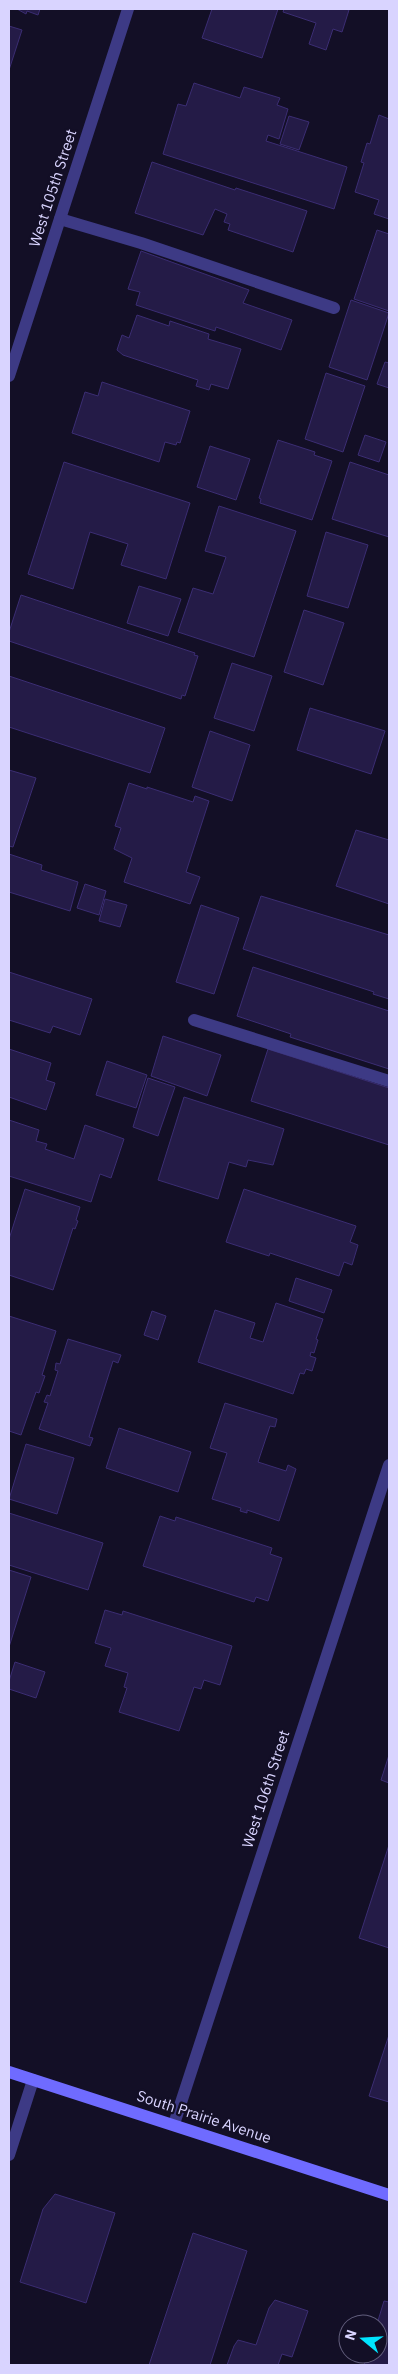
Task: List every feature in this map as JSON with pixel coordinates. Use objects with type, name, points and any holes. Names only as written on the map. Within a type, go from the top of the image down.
[{"type":"main road","name":"South Prairie Avenue","points":[[9,2072],[389,2194]]},
{"type":"street","name":"West 105th Street","points":[[9,376],[128,9]]},
{"type":"street","points":[[60,219],[142,244],[334,308]]},
{"type":"street","points":[[194,1020],[389,1081]]},
{"type":"street","name":"West 106th Street","points":[[174,2124],[389,1465]]},
{"type":"street","points":[[9,2155],[33,2080]]},
{"type":"building","points":[[17,9],[40,9],[38,15],[27,11],[26,14]]},
{"type":"building","points":[[212,9],[278,9],[262,58],[202,38]]},
{"type":"building","points":[[284,9],[349,10],[342,32],[333,29],[326,50],[309,44],[316,23],[283,12]]},
{"type":"building","points":[[9,26],[22,30],[9,70]]},
{"type":"building","points":[[194,83],[240,98],[244,87],[280,98],[277,105],[288,109],[279,139],[268,135],[266,141],[347,167],[334,209],[163,154],[178,104],[186,106]]},
{"type":"building","points":[[379,115],[389,119],[389,219],[374,214],[379,200],[355,192],[364,163],[361,162],[367,143],[370,144]]},
{"type":"building","points":[[289,116],[309,122],[299,150],[280,144]]},
{"type":"building","points":[[152,162],[235,190],[236,188],[307,211],[293,252],[228,230],[230,224],[224,222],[227,214],[215,209],[203,235],[135,213]]},
{"type":"building","points":[[377,230],[389,234],[389,311],[354,299]]},
{"type":"building","points":[[141,251],[249,290],[243,303],[292,320],[281,350],[216,327],[215,331],[136,305],[140,292],[128,289]]},
{"type":"building","points":[[351,300],[389,313],[367,380],[329,367]]},
{"type":"building","points":[[137,315],[169,326],[170,321],[209,334],[208,339],[241,349],[228,389],[211,384],[209,390],[196,386],[198,380],[123,355],[117,350],[122,335],[129,338]]},
{"type":"building","points":[[385,362],[389,363],[389,388],[377,384]]},
{"type":"building","points":[[326,373],[365,386],[343,452],[305,439]]},
{"type":"building","points":[[102,382],[190,411],[180,443],[177,442],[176,445],[165,442],[159,462],[72,433],[85,392],[98,396]]},
{"type":"building","points":[[365,435],[386,442],[379,462],[358,455]]},
{"type":"building","points":[[278,440],[315,452],[314,455],[332,461],[312,520],[260,503],[261,499],[259,498]]},
{"type":"building","points":[[210,446],[250,459],[236,500],[197,487]]},
{"type":"building","points":[[64,462],[190,503],[166,579],[121,565],[128,544],[90,532],[73,589],[28,574]]},
{"type":"building","points":[[350,462],[389,475],[389,537],[332,519]]},
{"type":"building","points":[[219,506],[296,531],[254,657],[178,632],[193,588],[213,594],[226,557],[205,551]]},
{"type":"building","points":[[326,532],[368,545],[348,608],[307,596]]},
{"type":"building","points":[[139,586],[181,599],[168,636],[127,623]]},
{"type":"building","points":[[21,595],[195,653],[194,655],[198,656],[185,696],[182,695],[181,699],[9,641],[9,632]]},
{"type":"building","points":[[304,610],[344,623],[323,685],[284,672]]},
{"type":"building","points":[[232,663],[272,676],[254,731],[214,718]]},
{"type":"building","points":[[9,676],[165,728],[150,773],[9,727]]},
{"type":"building","points":[[310,708],[385,731],[371,774],[297,750]]},
{"type":"building","points":[[210,731],[250,745],[232,801],[192,787]]},
{"type":"building","points":[[9,770],[36,778],[13,847],[9,846]]},
{"type":"building","points":[[129,783],[193,802],[195,796],[209,801],[186,872],[200,877],[190,904],[124,882],[132,858],[114,849],[121,828],[115,826]]},
{"type":"building","points":[[356,830],[389,840],[389,904],[336,886]]},
{"type":"building","points":[[9,854],[42,865],[41,870],[78,882],[70,911],[9,892]]},
{"type":"building","points":[[85,884],[106,891],[99,915],[77,908]]},
{"type":"building","points":[[261,896],[389,935],[389,999],[373,994],[374,992],[243,949]]},
{"type":"building","points":[[105,899],[127,905],[120,927],[99,921]]},
{"type":"building","points":[[201,905],[239,918],[214,994],[176,982]]},
{"type":"building","points":[[253,967],[389,1011],[389,1069],[290,1037],[291,1034],[237,1016]]},
{"type":"building","points":[[9,972],[92,999],[80,1035],[53,1026],[50,1033],[9,1020]]},
{"type":"building","points":[[163,1036],[221,1055],[207,1096],[151,1076]]},
{"type":"building","points":[[9,1049],[51,1063],[46,1080],[55,1083],[46,1110],[9,1097]]},
{"type":"building","points":[[268,1049],[389,1088],[389,1145],[251,1101]]},
{"type":"building","points":[[107,1061],[147,1075],[136,1108],[96,1095]]},
{"type":"building","points":[[148,1078],[175,1087],[158,1136],[133,1127]]},
{"type":"building","points":[[184,1097],[284,1129],[273,1165],[248,1160],[246,1167],[229,1162],[218,1199],[158,1180]]},
{"type":"building","points":[[9,1120],[39,1130],[36,1141],[47,1144],[45,1149],[74,1159],[85,1125],[124,1139],[111,1178],[100,1174],[91,1202],[9,1176]]},
{"type":"building","points":[[25,1189],[80,1207],[76,1220],[78,1221],[75,1229],[73,1228],[53,1290],[9,1275],[9,1239]]},
{"type":"building","points":[[244,1189],[356,1226],[350,1242],[358,1245],[352,1265],[344,1262],[339,1276],[270,1253],[269,1256],[226,1242]]},
{"type":"building","points":[[296,1278],[332,1290],[324,1313],[289,1301]]},
{"type":"building","points":[[276,1303],[323,1319],[316,1339],[318,1340],[314,1353],[311,1352],[310,1356],[316,1358],[312,1371],[306,1369],[304,1374],[300,1373],[293,1394],[198,1362],[215,1310],[255,1323],[250,1338],[263,1342]]},
{"type":"building","points":[[152,1311],[166,1316],[158,1340],[144,1335]]},
{"type":"building","points":[[9,1316],[56,1331],[42,1375],[45,1376],[39,1393],[36,1392],[21,1435],[9,1431]]},
{"type":"building","points":[[68,1339],[121,1355],[118,1363],[113,1361],[89,1437],[93,1438],[90,1446],[39,1429],[48,1403],[44,1402],[47,1395],[50,1396],[58,1371],[55,1370],[56,1363],[60,1364]]},
{"type":"building","points":[[225,1403],[277,1419],[275,1427],[270,1426],[258,1462],[286,1471],[288,1465],[296,1469],[279,1521],[247,1510],[247,1513],[240,1511],[241,1508],[212,1499],[227,1453],[210,1448]]},
{"type":"building","points":[[119,1428],[191,1452],[178,1492],[106,1468]]},
{"type":"building","points":[[26,1444],[74,1458],[57,1514],[9,1499]]},
{"type":"building","points":[[9,1513],[103,1543],[88,1590],[9,1565]]},
{"type":"building","points":[[160,1516],[175,1521],[176,1517],[272,1548],[270,1554],[282,1558],[268,1601],[256,1597],[254,1602],[143,1566]]},
{"type":"building","points":[[9,1570],[31,1577],[9,1647]]},
{"type":"building","points":[[105,1610],[122,1615],[123,1611],[232,1646],[220,1685],[204,1680],[201,1689],[194,1687],[179,1731],[119,1712],[127,1688],[124,1687],[128,1673],[105,1666],[111,1648],[95,1643]]},
{"type":"building","points":[[15,1662],[45,1672],[36,1698],[9,1689],[9,1681]]},
{"type":"building","points":[[389,1755],[389,1783],[381,1780]]},
{"type":"building","points":[[389,1845],[389,1948],[359,1938]]},
{"type":"building","points":[[389,2035],[389,2102],[369,2096]]},
{"type":"building","points":[[55,2194],[115,2213],[86,2303],[20,2282],[43,2209]]},
{"type":"building","points":[[193,2233],[247,2251],[210,2365],[149,2365]]},
{"type":"building","points":[[275,2300],[308,2311],[292,2357],[282,2354],[278,2365],[227,2365],[238,2340],[256,2345],[269,2308]]},
{"type":"building","points":[[384,2301],[389,2302],[389,2365],[364,2365],[388,2364],[388,2314],[380,2314]]}]
